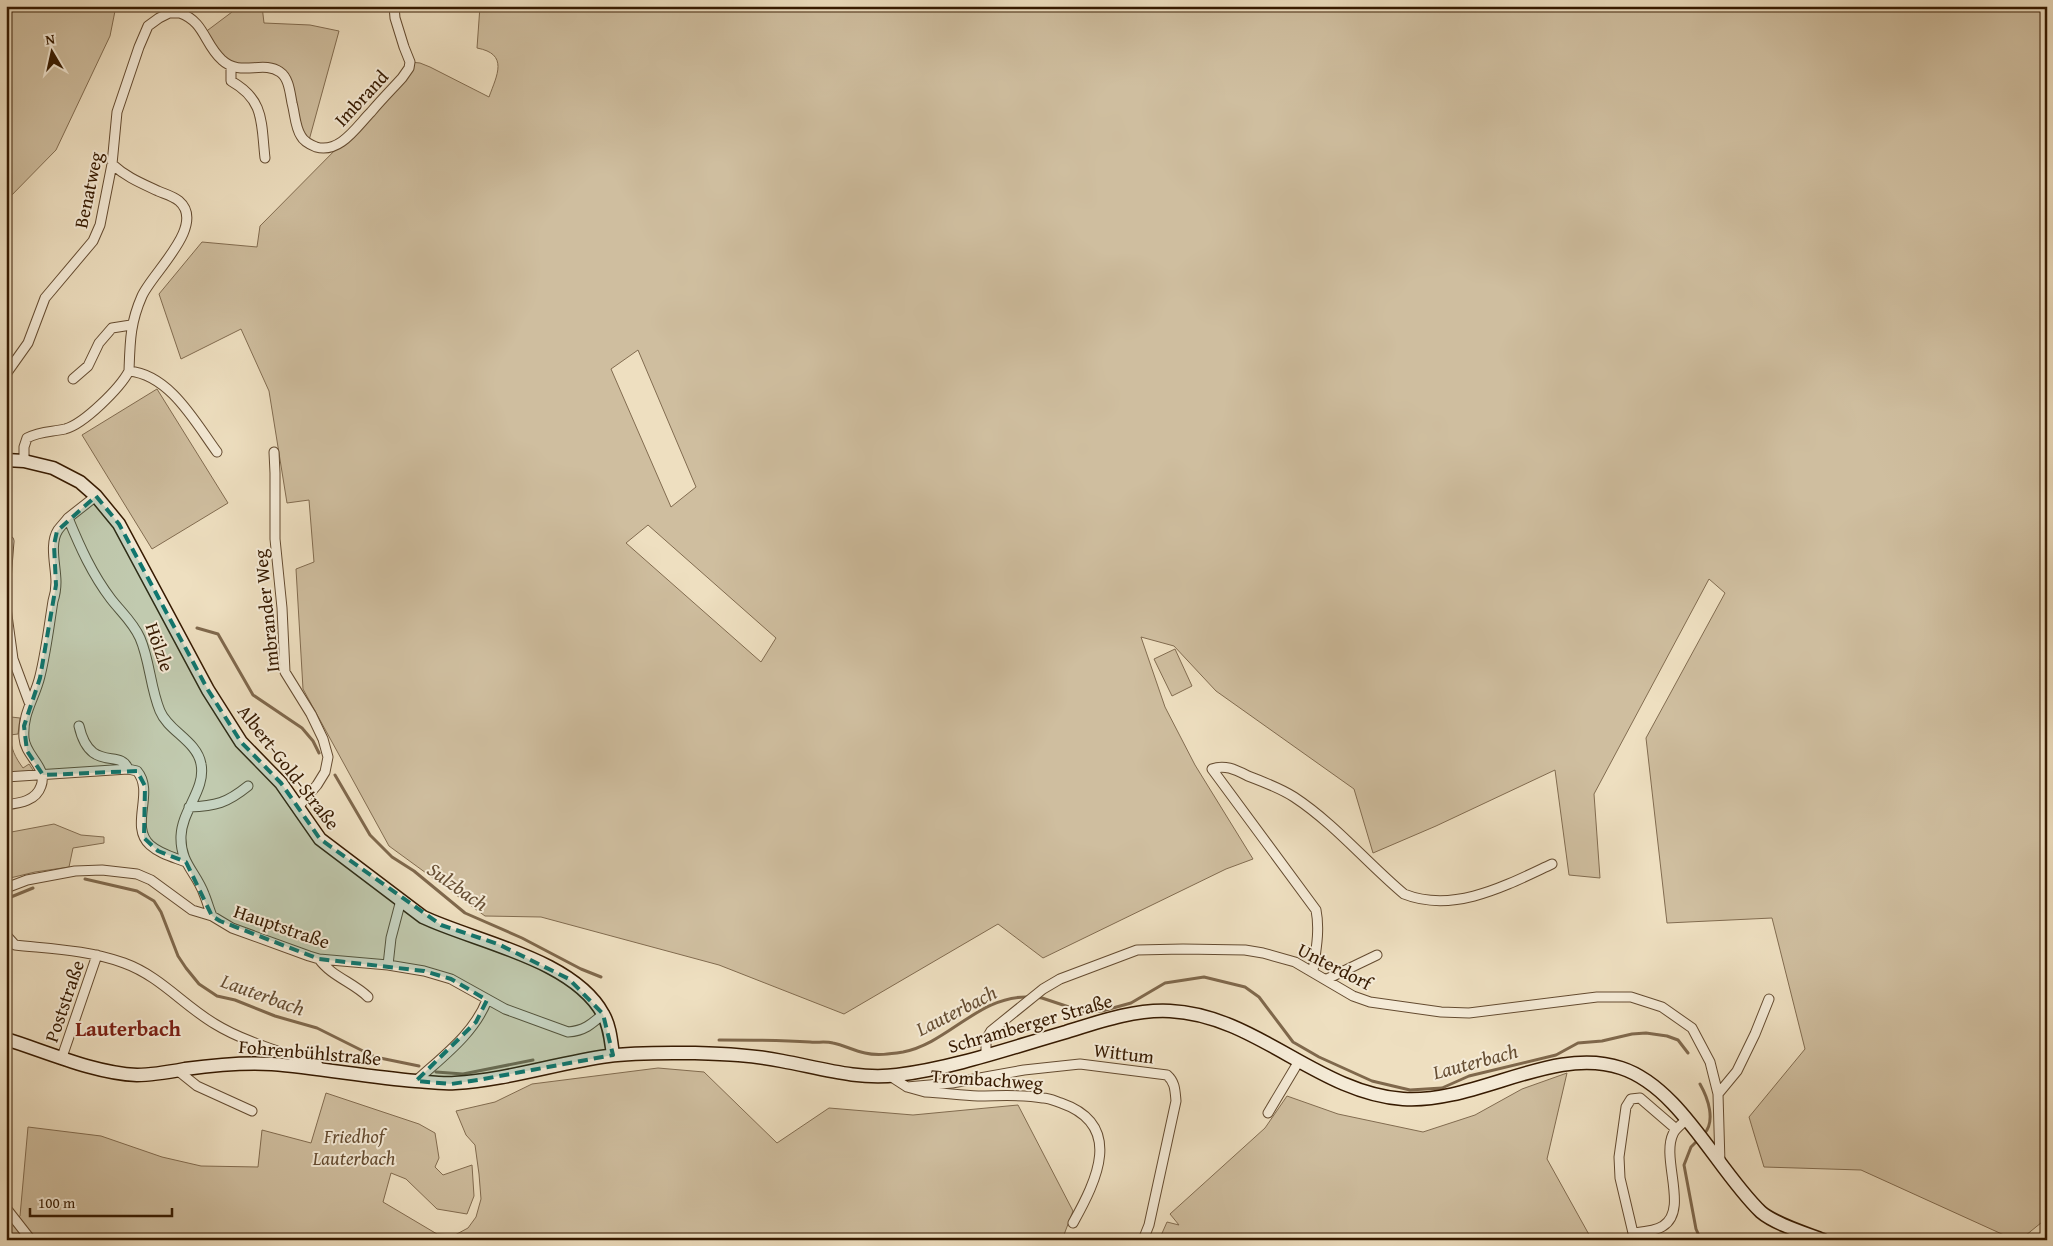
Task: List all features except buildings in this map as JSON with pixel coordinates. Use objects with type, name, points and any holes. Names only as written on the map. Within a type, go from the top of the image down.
[{"type":"main road","points":[[6,460],[24,461],[53,468],[80,482],[96,496]]},
{"type":"main road","name":"Albert-Gold-Straße","points":[[96,496],[119,524],[208,690],[241,742],[281,783],[320,839],[423,917],[498,944],[552,968],[583,991],[603,1014],[610,1035],[613,1055]]},
{"type":"main road","name":"Schramberger Straße","points":[[613,1055],[736,1054],[856,1075],[890,1076],[935,1069],[1096,1023],[1139,1013],[1168,1011],[1206,1016],[1233,1026],[1354,1089],[1393,1098],[1427,1100],[1449,1097],[1566,1064],[1590,1061],[1623,1068],[1646,1081],[1666,1096],[1765,1215],[1823,1240]]},
{"type":"main road","name":"Fohrenbühlstraße","points":[[6,1039],[124,1074],[153,1075],[177,1070],[247,1063],[452,1084],[613,1055]]},
{"type":"street","name":"Imbrand","points":[[231,67],[273,69],[281,73],[288,82],[301,138],[314,146],[326,148],[334,146],[347,138],[409,68],[410,62],[402,40],[394,6]]},
{"type":"street","name":"Benatweg","points":[[6,374],[28,343],[45,298],[93,241],[100,225],[112,164],[117,112],[148,26],[159,18],[180,9],[197,22],[217,56],[231,67],[231,81],[252,96],[260,113],[265,158]]},
{"type":"street","points":[[24,461],[24,447],[27,438],[38,432],[66,428],[80,422],[122,383],[129,371],[131,325],[142,295],[178,245],[186,227],[186,213],[180,201],[123,175],[112,164]]},
{"type":"street","points":[[73,379],[88,366],[99,343],[112,328],[131,325]]},
{"type":"street","points":[[129,371],[141,372],[171,393],[193,418],[217,452]]},
{"type":"street","name":"Imbrander Weg","points":[[274,452],[275,539],[282,608],[285,672],[311,714],[323,739],[328,757],[325,772],[317,786],[298,807]]},
{"type":"street","points":[[6,805],[31,799],[38,793],[42,785],[42,775],[38,764],[27,751],[24,740],[24,726],[29,702],[40,678],[56,585],[54,546],[57,531],[68,518],[96,496]]},
{"type":"street","name":"Hölzle","points":[[68,518],[90,567],[112,601],[133,625],[140,638],[147,656],[160,710],[167,723],[194,749],[201,762],[201,776],[196,793],[189,806],[181,834],[186,862],[204,893],[212,916]]},
{"type":"street","points":[[6,580],[9,541]]},
{"type":"street","points":[[6,608],[13,659],[29,702]]},
{"type":"street","points":[[79,726],[82,740],[92,753],[104,759],[120,760],[126,764],[128,769]]},
{"type":"street","points":[[1313,971],[1318,921],[1316,910],[1212,769],[1220,766],[1228,767],[1270,784],[1293,796],[1311,809],[1404,894],[1416,899],[1438,902],[1471,897],[1500,889],[1552,864]]},
{"type":"street","points":[[6,777],[128,769],[137,771],[143,777],[145,786],[142,829],[144,838],[158,850],[186,862]]},
{"type":"street","points":[[189,806],[222,803],[231,799],[248,786]]},
{"type":"street","name":"Hauptstraße","points":[[6,888],[27,880],[75,871],[137,874],[151,880],[192,910],[212,916],[232,928],[319,959],[388,965],[424,971],[451,979],[505,1009],[568,1032],[578,1031],[589,1026],[603,1014]]},
{"type":"street","points":[[388,965],[391,938],[400,900]]},
{"type":"street","points":[[6,935],[15,945],[72,950],[125,963],[164,984],[224,1029],[333,1071]]},
{"type":"street","name":"Unterdorf","points":[[986,1055],[986,1040],[991,1031],[1040,992],[1068,976],[1137,950],[1245,950],[1283,958],[1313,971],[1353,996],[1370,1002],[1451,1013],[1469,1013],[1597,997],[1630,997],[1662,1007],[1692,1028],[1710,1062],[1718,1094],[1720,1163]]},
{"type":"street","name":"Poststraße","points":[[62,1057],[97,955]]},
{"type":"street","points":[[1327,979],[1377,955]]},
{"type":"street","points":[[319,959],[325,967],[360,989],[368,998]]},
{"type":"street","points":[[1718,1094],[1737,1070],[1769,999]]},
{"type":"street","points":[[416,1081],[476,1022],[487,1000]]},
{"type":"street","points":[[1268,1113],[1299,1061]]},
{"type":"street","name":"Wittum","points":[[907,1087],[1080,1064],[1167,1075],[1172,1079],[1175,1086],[1176,1100],[1149,1225],[1143,1240]]},
{"type":"street","points":[[177,1070],[197,1086],[252,1111]]},
{"type":"street","name":"Trombachweg","points":[[890,1076],[907,1087],[925,1092],[1044,1098],[1074,1108],[1085,1114],[1095,1126],[1099,1135],[1099,1159],[1095,1177],[1073,1223]]},
{"type":"street","points":[[1676,1130],[1640,1098],[1631,1099],[1626,1107],[1619,1157],[1620,1178],[1634,1237],[1663,1227],[1671,1219],[1675,1200],[1668,1149],[1673,1133],[1676,1130],[1686,1120]]},
{"type":"street","points":[[6,1208],[31,1240]]},
{"type":"street","points":[[6,1238],[10,1240]]},
{"type":"highlighted area","points":[[96,496],[119,524],[208,690],[241,742],[281,783],[320,839],[441,925],[498,944],[569,979],[603,1014],[613,1055],[451,1084],[416,1081],[476,1022],[487,1000],[451,979],[424,971],[319,959],[220,921],[212,916],[186,862],[158,851],[144,838],[145,786],[137,771],[43,775],[27,751],[24,726],[40,678],[56,585],[54,545],[57,531]]},
{"type":"green space","points":[[6,6],[116,6],[110,36],[56,150],[6,201]]},
{"type":"green space","points":[[234,6],[262,6],[264,23],[310,25],[339,31],[308,144],[301,138],[281,73],[231,67],[204,33],[232,12]]},
{"type":"green space","points":[[480,6],[2047,6],[2047,1218],[2020,1240],[2015,1240],[1861,1170],[1764,1167],[1749,1117],[1805,1049],[1772,918],[1667,923],[1646,738],[1725,593],[1709,579],[1594,794],[1600,878],[1569,875],[1555,770],[1436,826],[1373,853],[1354,789],[1216,691],[1174,646],[1141,637],[1165,707],[1195,765],[1253,859],[1226,869],[1043,958],[998,924],[844,1014],[719,965],[541,917],[485,916],[389,846],[303,689],[296,569],[314,562],[309,500],[287,503],[269,391],[241,329],[181,359],[159,294],[202,242],[257,247],[260,226],[347,138],[410,62],[430,67],[489,97],[497,73],[497,60],[494,55],[477,48]],"holes":[[[638,350],[696,487],[671,507],[611,369]],[[648,525],[776,638],[761,662],[626,543]]]},
{"type":"green space","points":[[157,389],[228,503],[152,549],[82,435]]},
{"type":"green space","points":[[1175,649],[1192,686],[1172,696],[1154,659]]},
{"type":"green space","points":[[6,718],[20,718],[18,734],[10,735],[12,749],[23,768],[29,764],[33,770],[29,772],[6,774]]},
{"type":"green space","points":[[54,824],[81,835],[104,837],[104,843],[73,848],[69,867],[6,879],[6,833]]},
{"type":"green space","name":"Friedhof Lauterbach","points":[[658,1068],[704,1072],[777,1143],[829,1108],[913,1115],[1018,1105],[1073,1211],[1062,1240],[6,1240],[6,1230],[20,1216],[28,1127],[101,1136],[162,1157],[201,1166],[258,1167],[262,1130],[311,1143],[326,1093],[419,1124],[435,1133],[439,1158],[435,1167],[443,1175],[472,1165],[474,1196],[467,1214],[437,1209],[406,1179],[391,1173],[383,1202],[437,1234],[455,1235],[468,1228],[476,1217],[481,1199],[475,1145],[466,1135],[456,1111],[495,1102],[532,1084]]},
{"type":"green space","points":[[1567,1073],[1547,1159],[1592,1240],[1159,1240],[1167,1222],[1179,1225],[1170,1214],[1265,1128],[1287,1096],[1338,1114],[1423,1132],[1475,1115],[1522,1089]]},
{"type":"waterway","name":"Sulzbach","points":[[197,628],[218,634],[253,695],[302,728],[313,741],[319,753]]},
{"type":"waterway","name":"Sulzbach","points":[[335,775],[370,835],[392,857],[414,871],[465,913],[522,938],[581,969],[601,977]]},
{"type":"waterway","name":"Lauterbach","points":[[85,879],[137,891],[154,901],[161,912],[178,956],[199,984],[217,996],[235,1000],[275,1016],[317,1028],[375,1057],[419,1066]]},
{"type":"waterway","name":"Lauterbach","points":[[6,899],[33,888]]},
{"type":"waterway","name":"Lauterbach","points":[[1035,997],[1084,1012],[1102,1011],[1131,1003],[1165,983],[1204,977],[1245,987],[1259,997],[1293,1042],[1319,1057],[1372,1081],[1410,1090],[1442,1088],[1469,1076],[1556,1055],[1578,1043],[1602,1041],[1632,1034],[1646,1033],[1667,1036],[1678,1040],[1688,1053]]},
{"type":"waterway","name":"Lauterbach","points":[[719,1040],[827,1042],[870,1054],[879,1055],[903,1052],[920,1047],[995,1003],[1011,998],[1029,997]]},
{"type":"waterway","name":"Lauterbach","points":[[436,1072],[463,1074],[533,1060]]},
{"type":"waterway","name":"Lauterbach","points":[[1700,1084],[1710,1109],[1710,1123],[1704,1134]]},
{"type":"waterway","name":"Lauterbach","points":[[1699,1139],[1691,1147],[1684,1165],[1696,1229],[1701,1240]]},
{"type":"district","name":"Lauterbach","points":[[128,1028]]}]
